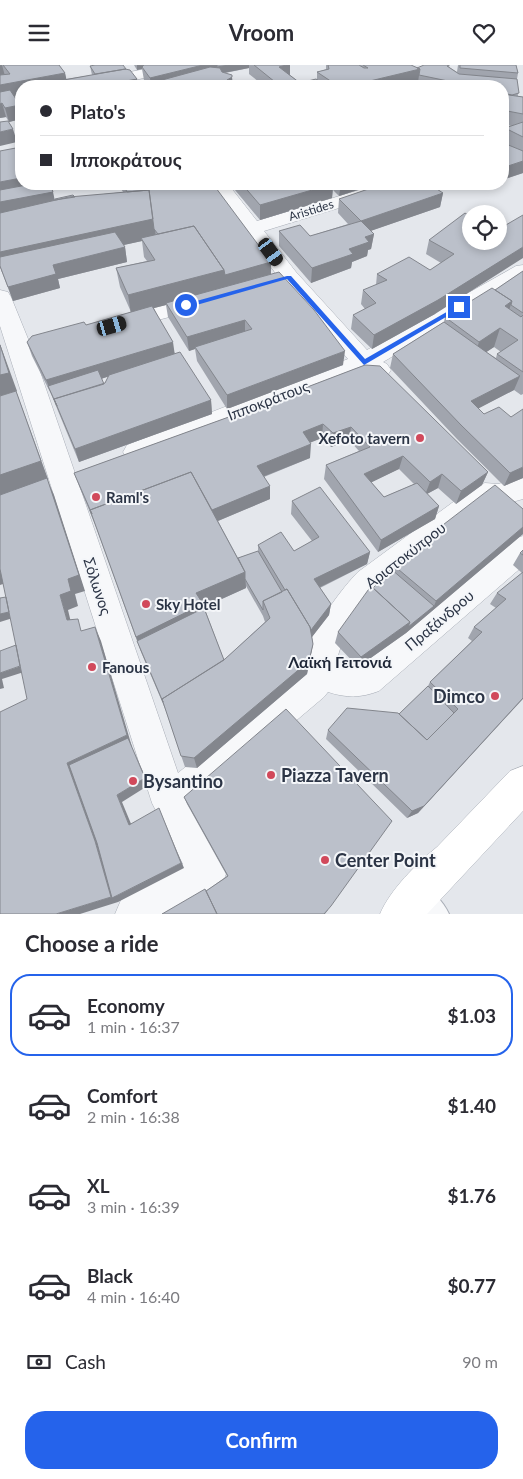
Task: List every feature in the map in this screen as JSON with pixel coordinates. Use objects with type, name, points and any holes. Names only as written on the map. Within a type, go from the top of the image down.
[{"type":"street","points":[[114,80],[186,65]]},
{"type":"street","points":[[0,103],[15,100]]},
{"type":"street","points":[[224,190],[253,228],[278,280],[364,363],[378,369],[398,389]]},
{"type":"street","name":"Aristides","points":[[253,228],[378,190]]},
{"type":"street","name":"Ιπποκράτους","points":[[118,459],[364,363],[523,271]]},
{"type":"street","points":[[97,330],[220,296]]},
{"type":"street","name":"Σόλωνος","points":[[0,297],[30,349],[60,481],[170,803],[208,871],[135,914]]},
{"type":"street","points":[[479,472],[513,499]]},
{"type":"street","name":"Αριστοκύπρου","points":[[321,674],[321,656],[326,641],[369,581],[485,494],[513,499]]},
{"type":"street","name":"Πραξάνδρου","points":[[321,674],[343,681],[367,680],[523,548]]},
{"type":"street","points":[[170,803],[312,686],[321,674]]},
{"type":"street","points":[[418,907],[441,869],[451,861],[523,784]]},
{"type":"building","points":[[3,65],[59,65],[65,73],[27,80],[15,80],[15,82],[0,85],[0,75],[10,74]]},
{"type":"building","points":[[123,65],[126,69],[95,74],[90,66]]},
{"type":"building","points":[[144,65],[203,65],[150,78],[142,67]]},
{"type":"building","points":[[254,65],[286,65],[279,67],[296,80],[273,80]]},
{"type":"building","points":[[328,65],[359,65],[368,68],[363,65],[411,65],[420,69],[374,80],[329,80],[317,72],[329,69]]},
{"type":"building","points":[[424,65],[449,65],[447,66],[459,74],[517,79],[519,93],[509,94],[509,80],[443,80],[419,75],[420,69],[417,68]]},
{"type":"building","points":[[460,65],[516,65],[518,73],[460,68]]},
{"type":"building","points":[[210,67],[220,68],[222,72],[232,75],[227,80],[162,80]]},
{"type":"building","points":[[125,69],[130,70],[137,79],[132,80],[64,80]]},
{"type":"building","points":[[10,90],[15,98],[15,106],[5,108],[2,103],[0,104],[0,92]]},
{"type":"building","points":[[509,95],[523,97],[523,114],[509,111]]},
{"type":"building","points":[[8,121],[13,129],[0,132],[0,122]]},
{"type":"building","points":[[523,122],[523,137],[509,130],[509,127]]},
{"type":"building","points":[[509,145],[523,151],[523,161],[509,166]]},
{"type":"building","points":[[15,148],[15,179],[0,182],[0,151]]},
{"type":"building","points":[[15,187],[15,190],[52,190],[53,192],[0,202],[0,190]]},
{"type":"building","points":[[126,190],[149,190],[127,192]]},
{"type":"building","points":[[149,190],[217,190],[271,262],[225,275],[224,270],[194,226],[158,234],[154,229]]},
{"type":"building","points":[[149,190],[153,219],[0,252],[0,213],[69,197]]},
{"type":"building","points":[[247,190],[312,190],[260,205]]},
{"type":"building","points":[[365,190],[438,190],[443,193],[361,221],[339,199]]},
{"type":"building","points":[[73,195],[75,197],[55,200],[55,199]]},
{"type":"building","points":[[462,215],[462,250],[507,250],[507,224],[523,215],[523,247],[438,300],[374,335],[353,315],[376,303],[363,290],[387,280],[377,274],[409,257],[430,270],[454,254],[429,240]]},
{"type":"building","points":[[361,221],[374,234],[365,237],[369,242],[349,249],[353,254],[312,268],[279,231],[300,225],[310,236]]},
{"type":"building","points":[[194,226],[224,270],[128,295],[116,268],[155,260],[141,238]]},
{"type":"building","points":[[115,232],[125,247],[53,265],[56,274],[8,287],[0,266],[0,257]]},
{"type":"building","points":[[523,271],[523,313],[511,305],[512,301],[495,290]]},
{"type":"building","points":[[279,272],[314,310],[345,351],[227,395],[195,347],[252,329],[245,320],[187,337],[166,303]]},
{"type":"building","points":[[492,288],[512,301],[505,306],[521,317],[523,315],[523,372],[497,354],[518,340],[500,328],[479,342],[445,317]]},
{"type":"building","points":[[152,306],[173,342],[46,380],[27,342],[32,336],[84,322],[86,325]]},
{"type":"building","points":[[444,322],[520,376],[471,401],[484,414],[499,407],[511,417],[523,409],[523,467],[510,473],[393,354]]},
{"type":"building","points":[[0,345],[9,373],[0,375]]},
{"type":"building","points":[[180,352],[211,400],[75,449],[54,399],[105,383],[109,375]]},
{"type":"building","points":[[365,365],[380,366],[488,472],[461,491],[442,474],[430,482],[403,456],[364,474],[384,497],[417,483],[439,506],[381,540],[326,465],[370,447],[351,427],[333,433],[323,424],[303,432],[311,444],[257,466],[270,486],[212,510],[191,472],[90,510],[74,473]]},
{"type":"building","points":[[98,370],[104,384],[54,399],[57,406],[48,386]]},
{"type":"building","points":[[16,391],[41,461],[0,475],[0,396]]},
{"type":"building","points":[[191,472],[245,572],[196,593],[203,604],[136,637],[90,510]]},
{"type":"building","points":[[47,478],[79,575],[68,579],[71,591],[60,595],[67,620],[78,619],[81,631],[95,627],[127,735],[67,763],[95,841],[111,897],[56,914],[0,914],[0,712],[27,699],[0,569],[0,495]]},
{"type":"building","points":[[495,485],[523,509],[523,527],[436,601],[392,564]]},
{"type":"building","points":[[320,487],[370,552],[314,579],[331,604],[311,630],[258,545],[281,532],[294,551],[319,537],[292,501]]},
{"type":"building","points":[[258,551],[282,592],[263,601],[263,610],[245,579],[245,572],[238,558]]},
{"type":"building","points":[[391,569],[434,606],[408,627],[410,622],[373,588]]},
{"type":"building","points":[[523,572],[523,698],[424,806],[412,811],[328,730],[347,708],[398,713],[427,740],[458,709],[430,682],[482,632],[474,627],[506,599],[497,593]]},
{"type":"building","points":[[371,586],[410,622],[361,657],[338,632]]},
{"type":"building","points":[[287,589],[310,627],[313,644],[309,661],[194,758],[181,756],[162,699],[225,659],[270,618],[263,601]]},
{"type":"building","points":[[6,597],[9,612],[0,614],[0,598]]},
{"type":"building","points":[[204,608],[224,660],[162,699],[163,702],[137,641]]},
{"type":"building","points":[[16,645],[20,666],[0,673],[0,651]]},
{"type":"building","points":[[428,686],[454,713],[427,740],[399,714]]},
{"type":"building","points":[[286,709],[392,821],[324,914],[217,914],[206,891],[228,876],[184,797]]},
{"type":"building","points":[[128,738],[145,778],[117,795],[129,825],[159,808],[181,863],[112,898],[97,843],[69,765]]},
{"type":"building","points":[[205,889],[217,914],[162,914]]},
{"type":"place","name":"Xefoto tavern","points":[[420,438]]},
{"type":"place","name":"Raml's","points":[[96,497]]},
{"type":"place","name":"Sky Hotel","points":[[146,604]]},
{"type":"place","name":"Fanous","points":[[92,667]]},
{"type":"place","name":"Dimco","points":[[495,696]]},
{"type":"place","name":"Piazza Tavern","points":[[271,775]]},
{"type":"place","name":"Bysantino","points":[[133,781]]},
{"type":"place","name":"Center Point","points":[[325,860]]},
{"type":"district","name":"Λαϊκή Γειτονιά","points":[[340,661]]},
{"type":"route","points":[[186,305],[289,277],[364,363],[459,307]]}]
